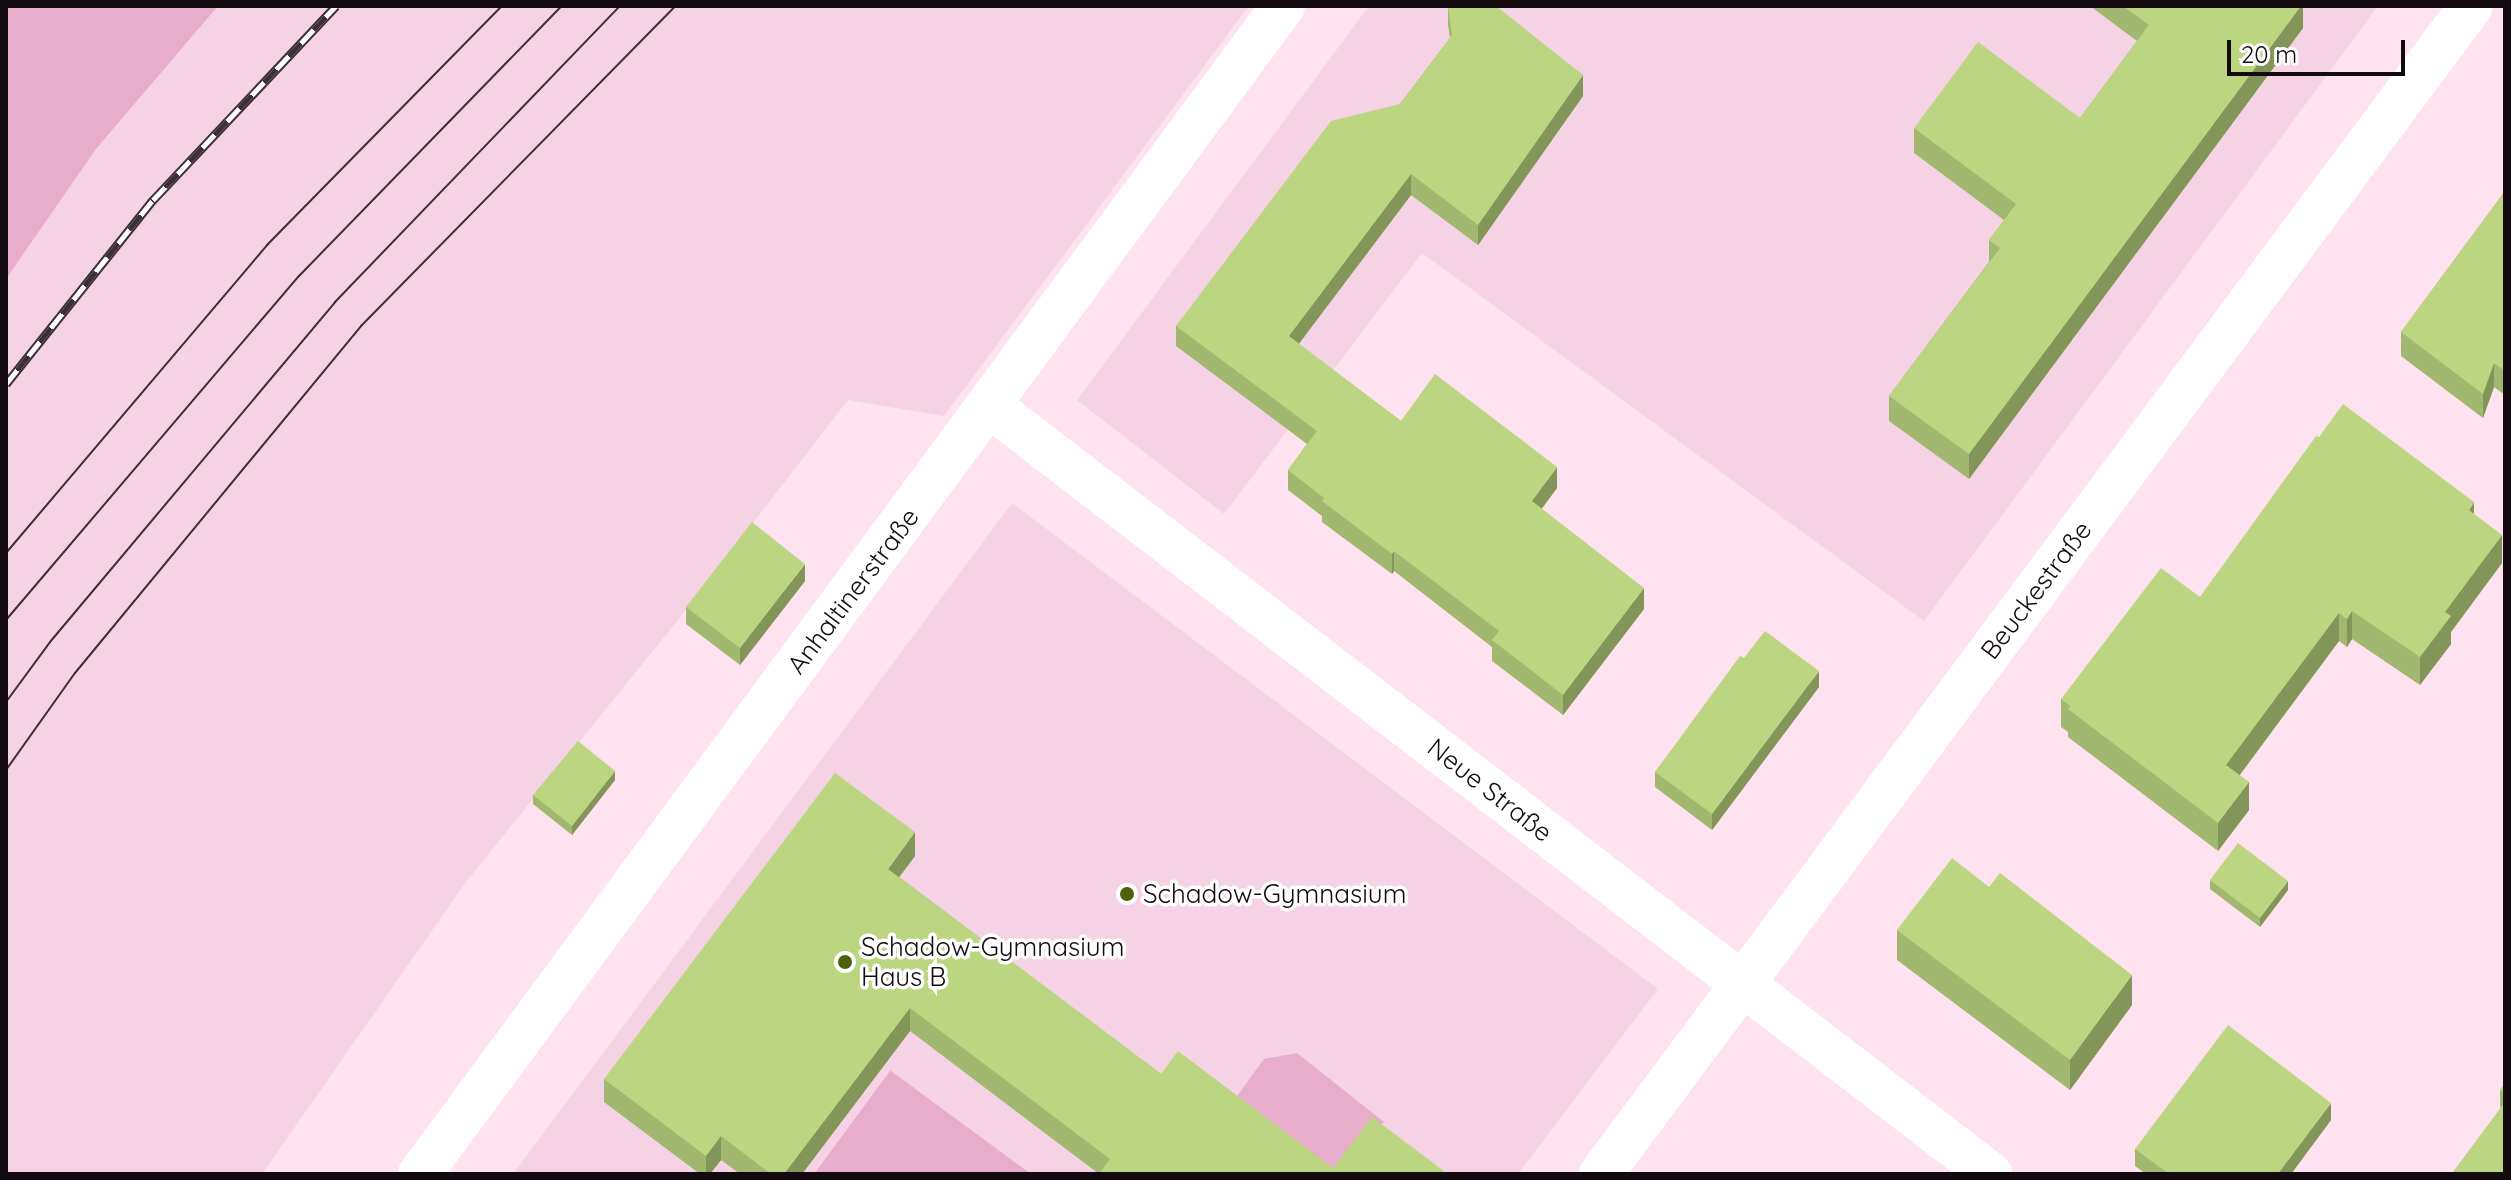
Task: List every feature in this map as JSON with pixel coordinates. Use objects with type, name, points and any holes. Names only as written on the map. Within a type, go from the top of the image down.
[{"type":"street","name":"Anhaltinerstraße","points":[[420,1174],[1283,6]]},
{"type":"street","name":"Beuckestraße","points":[[1601,1174],[2471,6]]},
{"type":"street","name":"Neue Straße","points":[[990,406],[1990,1174]]},
{"type":"shaded area","points":[[6,6],[218,6],[96,149],[6,279]]},
{"type":"shaded area","points":[[218,6],[1249,6],[944,416],[848,400],[678,620],[466,882],[262,1174],[6,1174],[6,279],[96,149]]},
{"type":"shaded area","points":[[1369,6],[2378,6],[1924,621],[1422,253],[1224,514],[1077,400]]},
{"type":"shaded area","name":"Schadow-Gymnasium","points":[[1012,503],[1658,989],[1518,1174],[513,1174]]},
{"type":"shaded area","points":[[1297,1053],[1384,1122],[1342,1174],[1331,1174],[1232,1103],[1264,1059]]},
{"type":"shaded area","points":[[891,1071],[1031,1174],[814,1174]]},
{"type":"building","points":[[1448,6],[1496,6],[1583,75],[1478,225],[1411,174],[1289,336],[1401,421],[1435,374],[1557,467],[1532,501],[1644,588],[1563,695],[1492,640],[1499,631],[1322,501],[1324,498],[1288,470],[1317,431],[1176,326],[1331,121],[1400,104],[1452,35]]},
{"type":"building","points":[[2123,6],[2301,6],[1969,454],[1889,396],[2000,248],[1989,240],[2016,204],[1914,128],[1978,42],[2080,118],[2149,25]]},
{"type":"building","points":[[2505,191],[2505,371],[2494,363],[2483,394],[2401,332]]},
{"type":"building","points":[[2343,404],[2474,502],[2469,510],[2502,535],[2445,612],[2451,616],[2420,657],[2352,611],[2347,619],[2339,613],[2226,765],[2249,782],[2218,823],[2068,709],[2070,706],[2061,699],[2161,568],[2200,597],[2316,436],[2319,437]]},
{"type":"building","points":[[752,522],[805,564],[740,648],[686,607]]},
{"type":"building","points":[[1765,631],[1819,671],[1712,814],[1655,772],[1740,656],[1744,658]]},
{"type":"building","points":[[578,741],[615,771],[572,826],[533,795]]},
{"type":"building","name":"Schadow-Gymnasium Haus B","points":[[835,773],[915,832],[888,869],[1161,1074],[1178,1051],[1333,1168],[1372,1117],[1444,1171],[1441,1174],[1099,1174],[1110,1159],[910,1008],[784,1174],[771,1174],[721,1136],[706,1156],[604,1079]]},
{"type":"building","points":[[2238,843],[2288,881],[2260,918],[2210,880]]},
{"type":"building","points":[[1952,858],[1989,887],[2000,873],[2132,975],[2070,1060],[1897,930]]},
{"type":"building","points":[[2228,1025],[2331,1103],[2278,1174],[2169,1174],[2135,1149]]},
{"type":"building","points":[[2505,1102],[2505,1174],[2457,1174],[2454,1171]]},
{"type":"tram line","points":[[6,553],[267,245],[502,6]]},
{"type":"tram line","points":[[6,620],[299,276],[562,6]]},
{"type":"tram line","points":[[6,702],[50,642],[335,302],[620,6]]},
{"type":"tram line","points":[[6,770],[75,673],[361,326],[676,6]]},
{"type":"railway","points":[[6,384],[153,200],[336,6]]},
{"type":"place","name":"Schadow-Gymnasium","points":[[1127,894]]},
{"type":"place","name":"Schadow-Gymnasium Haus B","points":[[845,962]]}]
